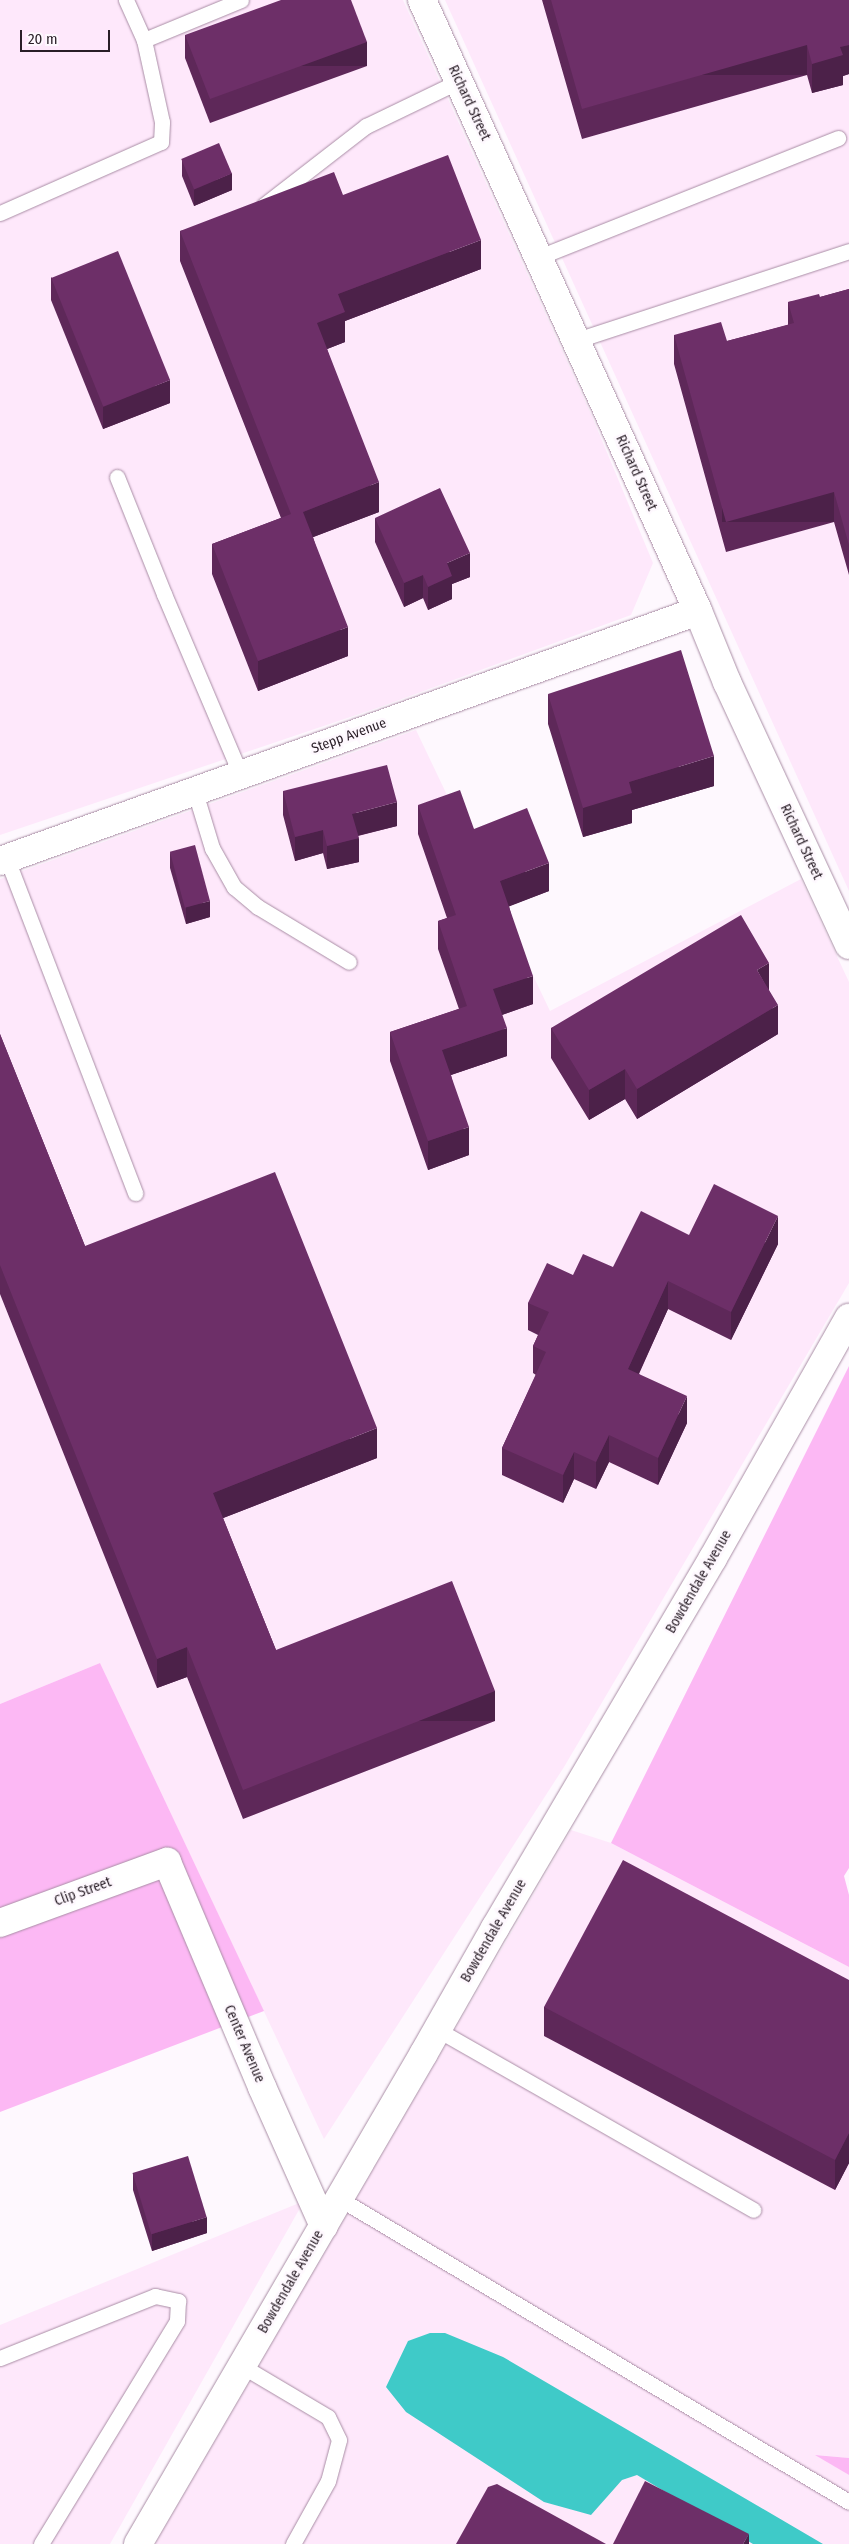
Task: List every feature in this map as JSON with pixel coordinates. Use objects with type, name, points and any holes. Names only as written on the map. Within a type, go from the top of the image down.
[{"type":"street","name":"Richard Street","points":[[422,0],[577,340],[698,611],[727,682],[849,945]]},
{"type":"street","name":"Stepp Avenue","points":[[4,860],[698,611]]},
{"type":"street","name":"Bowdendale Avenue","points":[[138,2544],[438,2030],[494,1928],[713,1558],[849,1318]]},
{"type":"street","name":"Clip Street","points":[[0,1922],[167,1862]]},
{"type":"street","name":"Center Avenue","points":[[167,1862],[262,2087],[324,2226]]},
{"type":"lane","points":[[0,212],[161,142],[162,122],[144,40],[126,0]]},
{"type":"lane","points":[[144,40],[241,0]]},
{"type":"lane","points":[[264,205],[366,126],[459,81]]},
{"type":"lane","points":[[539,257],[838,138]]},
{"type":"lane","points":[[577,340],[849,251]]},
{"type":"lane","points":[[118,477],[164,594],[241,775]]},
{"type":"lane","points":[[195,792],[212,848],[234,887],[258,907],[349,962]]},
{"type":"lane","points":[[4,860],[135,1193]]},
{"type":"lane","points":[[438,2030],[753,2210]]},
{"type":"lane","points":[[340,2199],[849,2502]]},
{"type":"lane","points":[[0,2358],[155,2296],[178,2301],[176,2321],[41,2544]]},
{"type":"lane","points":[[242,2366],[328,2417],[338,2440],[328,2481],[293,2544]]},
{"type":"shaded area","points":[[0,0],[403,0],[591,414],[653,563],[631,615],[380,707],[0,835]]},
{"type":"shaded area","points":[[445,0],[849,0],[849,891]]},
{"type":"shaded area","points":[[416,730],[550,1011],[801,879],[849,982],[849,1283],[564,1767],[324,2139],[100,1663],[0,1704],[0,879]]},
{"type":"shaded area","points":[[849,1366],[849,1868],[844,1876],[849,1895],[849,1967],[611,1843]]},
{"type":"shaded area","points":[[100,1663],[264,2011],[0,2112],[0,1704]]},
{"type":"shaded area","points":[[571,1830],[611,1843],[849,1967],[849,2458],[817,2455],[849,2475],[849,2544],[155,2544]]},
{"type":"shaded area","points":[[304,2201],[110,2544],[0,2544],[0,2325]]},
{"type":"shaded area","points":[[815,2455],[849,2458],[849,2475]]},
{"type":"water","points":[[430,2333],[445,2333],[503,2357],[823,2544],[753,2544],[637,2475],[622,2480],[591,2515],[544,2502],[406,2412],[386,2387],[408,2341]]},
{"type":"building","points":[[281,0],[351,0],[367,42],[210,99],[185,35]]},
{"type":"building","points":[[551,0],[849,0],[849,45],[840,47],[843,55],[812,64],[807,45],[582,109]]},
{"type":"building","points":[[219,143],[232,173],[194,189],[181,159]]},
{"type":"building","points":[[448,155],[481,240],[338,294],[345,312],[317,323],[379,482],[303,512],[348,627],[258,661],[212,544],[291,514],[180,231],[334,172],[343,195]]},
{"type":"building","points":[[118,251],[170,380],[103,407],[51,278]]},
{"type":"building","points":[[849,289],[849,545],[834,492],[726,522],[674,335],[721,322],[727,341],[794,323],[788,302],[819,294],[820,297]]},
{"type":"building","points":[[440,488],[470,553],[447,563],[452,576],[428,587],[423,575],[404,583],[375,518]]},
{"type":"building","points":[[681,650],[714,756],[629,782],[632,793],[583,808],[548,694]]},
{"type":"building","points":[[387,765],[397,802],[352,814],[359,838],[327,846],[323,830],[295,837],[283,791]]},
{"type":"building","points":[[460,790],[474,829],[527,808],[549,863],[500,881],[533,976],[493,989],[507,1028],[442,1050],[469,1127],[428,1141],[390,1032],[467,1006],[438,921],[456,915],[418,805]]},
{"type":"building","points":[[195,845],[210,901],[185,908],[170,852]]},
{"type":"building","points":[[741,915],[769,963],[757,970],[778,1005],[637,1089],[625,1069],[589,1090],[551,1028]]},
{"type":"building","points":[[0,1034],[85,1246],[275,1172],[377,1428],[213,1493],[276,1650],[452,1581],[495,1691],[243,1790],[187,1647],[157,1659],[0,1265]]},
{"type":"building","points":[[714,1184],[778,1216],[731,1312],[668,1281],[628,1369],[687,1396],[658,1458],[609,1435],[596,1462],[574,1452],[563,1475],[502,1448],[546,1352],[533,1346],[549,1312],[528,1303],[547,1263],[573,1275],[583,1254],[613,1267],[641,1211],[689,1235]]},
{"type":"building","points":[[623,1860],[849,1980],[849,2133],[835,2160],[544,2007]]},
{"type":"building","points":[[188,2156],[207,2217],[151,2234],[133,2173]]},
{"type":"building","points":[[645,2481],[749,2534],[743,2544],[613,2544]]},
{"type":"building","points":[[497,2484],[606,2544],[456,2544],[488,2487]]}]
